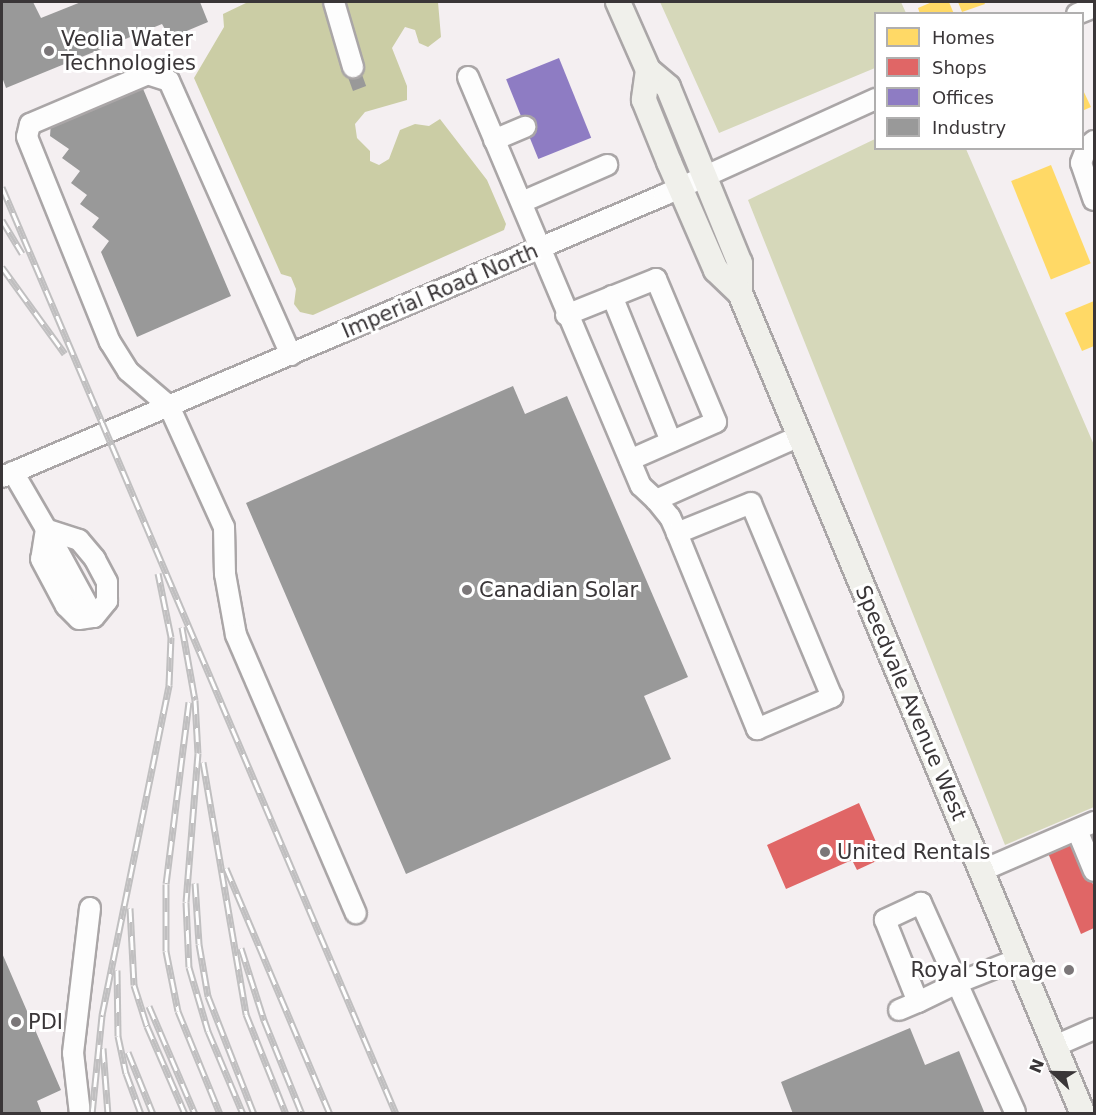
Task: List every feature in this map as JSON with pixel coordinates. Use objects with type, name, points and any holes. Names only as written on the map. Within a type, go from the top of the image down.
[{"type":"main road","name":"Speedvale Avenue West","points":[[618,2],[648,70],[668,87],[740,262],[740,293],[1083,1113]]},
{"type":"main road","name":"Speedvale Avenue West","points":[[648,70],[644,100],[680,188],[716,270],[740,293]]},
{"type":"street","points":[[334,2],[353,67]]},
{"type":"street","points":[[291,355],[169,81],[148,74],[30,124],[27,137],[110,342],[128,371],[169,406],[225,527],[225,574],[236,635],[356,913]]},
{"type":"street","points":[[468,77],[522,202],[538,249],[641,486],[670,517],[757,729],[832,697],[751,502],[677,532]]},
{"type":"street","name":"Imperial Road North","points":[[7,475],[680,188],[874,100]]},
{"type":"street","points":[[494,140],[525,127]]},
{"type":"street","points":[[1095,141],[1087,147],[1081,163],[1095,200]]},
{"type":"street","points":[[522,202],[607,165]]},
{"type":"street","points":[[566,315],[656,279],[716,422],[630,460]]},
{"type":"street","points":[[612,296],[671,441]]},
{"type":"street","points":[[656,500],[800,436]]},
{"type":"street","points":[[7,475],[46,529],[79,540],[95,559],[107,582],[107,601],[94,617],[79,619],[66,606],[41,559],[46,529]]},
{"type":"street","points":[[981,871],[1086,826],[1095,871]]},
{"type":"street","points":[[918,1002],[885,920],[921,903],[1015,1112]]},
{"type":"street","points":[[80,1113],[73,1053],[90,908]]},
{"type":"street","points":[[899,1010],[957,983],[1018,959]]},
{"type":"street","points":[[1055,1046],[1095,1029]]},
{"type":"green space","points":[[248,2],[438,2],[441,37],[428,47],[419,43],[415,30],[405,27],[392,48],[407,86],[407,100],[365,112],[355,124],[357,138],[370,151],[370,161],[379,165],[389,159],[400,130],[415,124],[429,126],[440,119],[487,180],[506,224],[504,230],[313,315],[300,312],[294,304],[296,289],[291,277],[281,274],[194,78],[224,27],[223,14]]},
{"type":"green space","points":[[660,2],[901,2],[906,12],[874,12],[874,68],[719,133]]},
{"type":"green space","points":[[874,139],[874,150],[966,150],[1094,445],[1094,807],[1005,845],[748,200]]},
{"type":"building: Homes","points":[[932,2],[949,2],[953,12],[919,12],[918,8]]},
{"type":"building: Homes","points":[[958,2],[984,2],[985,4],[962,12]]},
{"type":"building: Homes","points":[[1084,92],[1091,107],[1084,110]]},
{"type":"building: Homes","points":[[1051,165],[1091,263],[1051,279],[1011,181]]},
{"type":"building: Homes","points":[[1094,301],[1094,346],[1082,351],[1065,313]]},
{"type":"building: Shops","name":"United Rentals","points":[[859,803],[883,858],[857,870],[852,860],[786,889],[767,845]]},
{"type":"building: Shops","points":[[1076,841],[1094,887],[1094,928],[1081,934],[1048,853]]},
{"type":"building: Offices","points":[[559,58],[591,138],[538,159],[506,79]]},
{"type":"building: Industry","name":"Veolia Water Technologies","points":[[2,2],[33,2],[41,18],[81,2],[200,2],[208,22],[170,38],[162,24],[6,88],[2,77]]},
{"type":"building: Industry","points":[[361,72],[366,86],[353,91],[348,77]]},
{"type":"building: Industry","points":[[141,84],[231,296],[137,337],[101,252],[109,241],[92,227],[99,218],[80,204],[87,195],[71,183],[80,171],[62,158],[69,149],[50,136],[51,122]]},
{"type":"building: Industry","name":"Canadian Solar","points":[[513,386],[525,414],[567,396],[688,677],[644,696],[671,759],[406,874],[246,503]]},
{"type":"building: Industry","name":"PDI","points":[[2,953],[61,1090],[37,1101],[42,1114],[2,1114]]},
{"type":"building: Industry","points":[[910,1028],[925,1065],[959,1051],[985,1114],[793,1114],[781,1082]]},
{"type":"railway","points":[[2,187],[396,1114]]},
{"type":"railway","points":[[2,220],[22,253]]},
{"type":"railway","points":[[2,267],[65,354]]},
{"type":"railway","points":[[92,1114],[102,1015],[169,685],[171,637],[158,573]]},
{"type":"railway","points":[[182,627],[195,700],[198,753],[186,902],[189,967],[208,1031],[243,1114]]},
{"type":"railway","points":[[189,702],[166,884],[166,951],[178,1011],[220,1114]]},
{"type":"railway","points":[[203,762],[246,1014],[286,1114]]},
{"type":"railway","points":[[226,868],[330,1114]]},
{"type":"railway","points":[[195,883],[199,944],[208,996],[254,1114]]},
{"type":"railway","points":[[130,908],[134,985],[147,1026],[185,1114]]},
{"type":"railway","points":[[241,948],[264,1020],[302,1114]]},
{"type":"railway","points":[[117,970],[118,1036],[126,1073],[141,1114]]},
{"type":"railway","points":[[149,1006],[195,1114]]},
{"type":"railway","points":[[103,1048],[108,1114]]},
{"type":"railway","points":[[128,1052],[153,1114]]},
{"type":"place","name":"Veolia Water Technologies","points":[[49,51]]},
{"type":"place","name":"Canadian Solar","points":[[467,590]]},
{"type":"place","name":"United Rentals","points":[[825,852]]},
{"type":"place","name":"Royal Storage","points":[[1069,970]]},
{"type":"place","name":"PDI","points":[[16,1022]]}]
